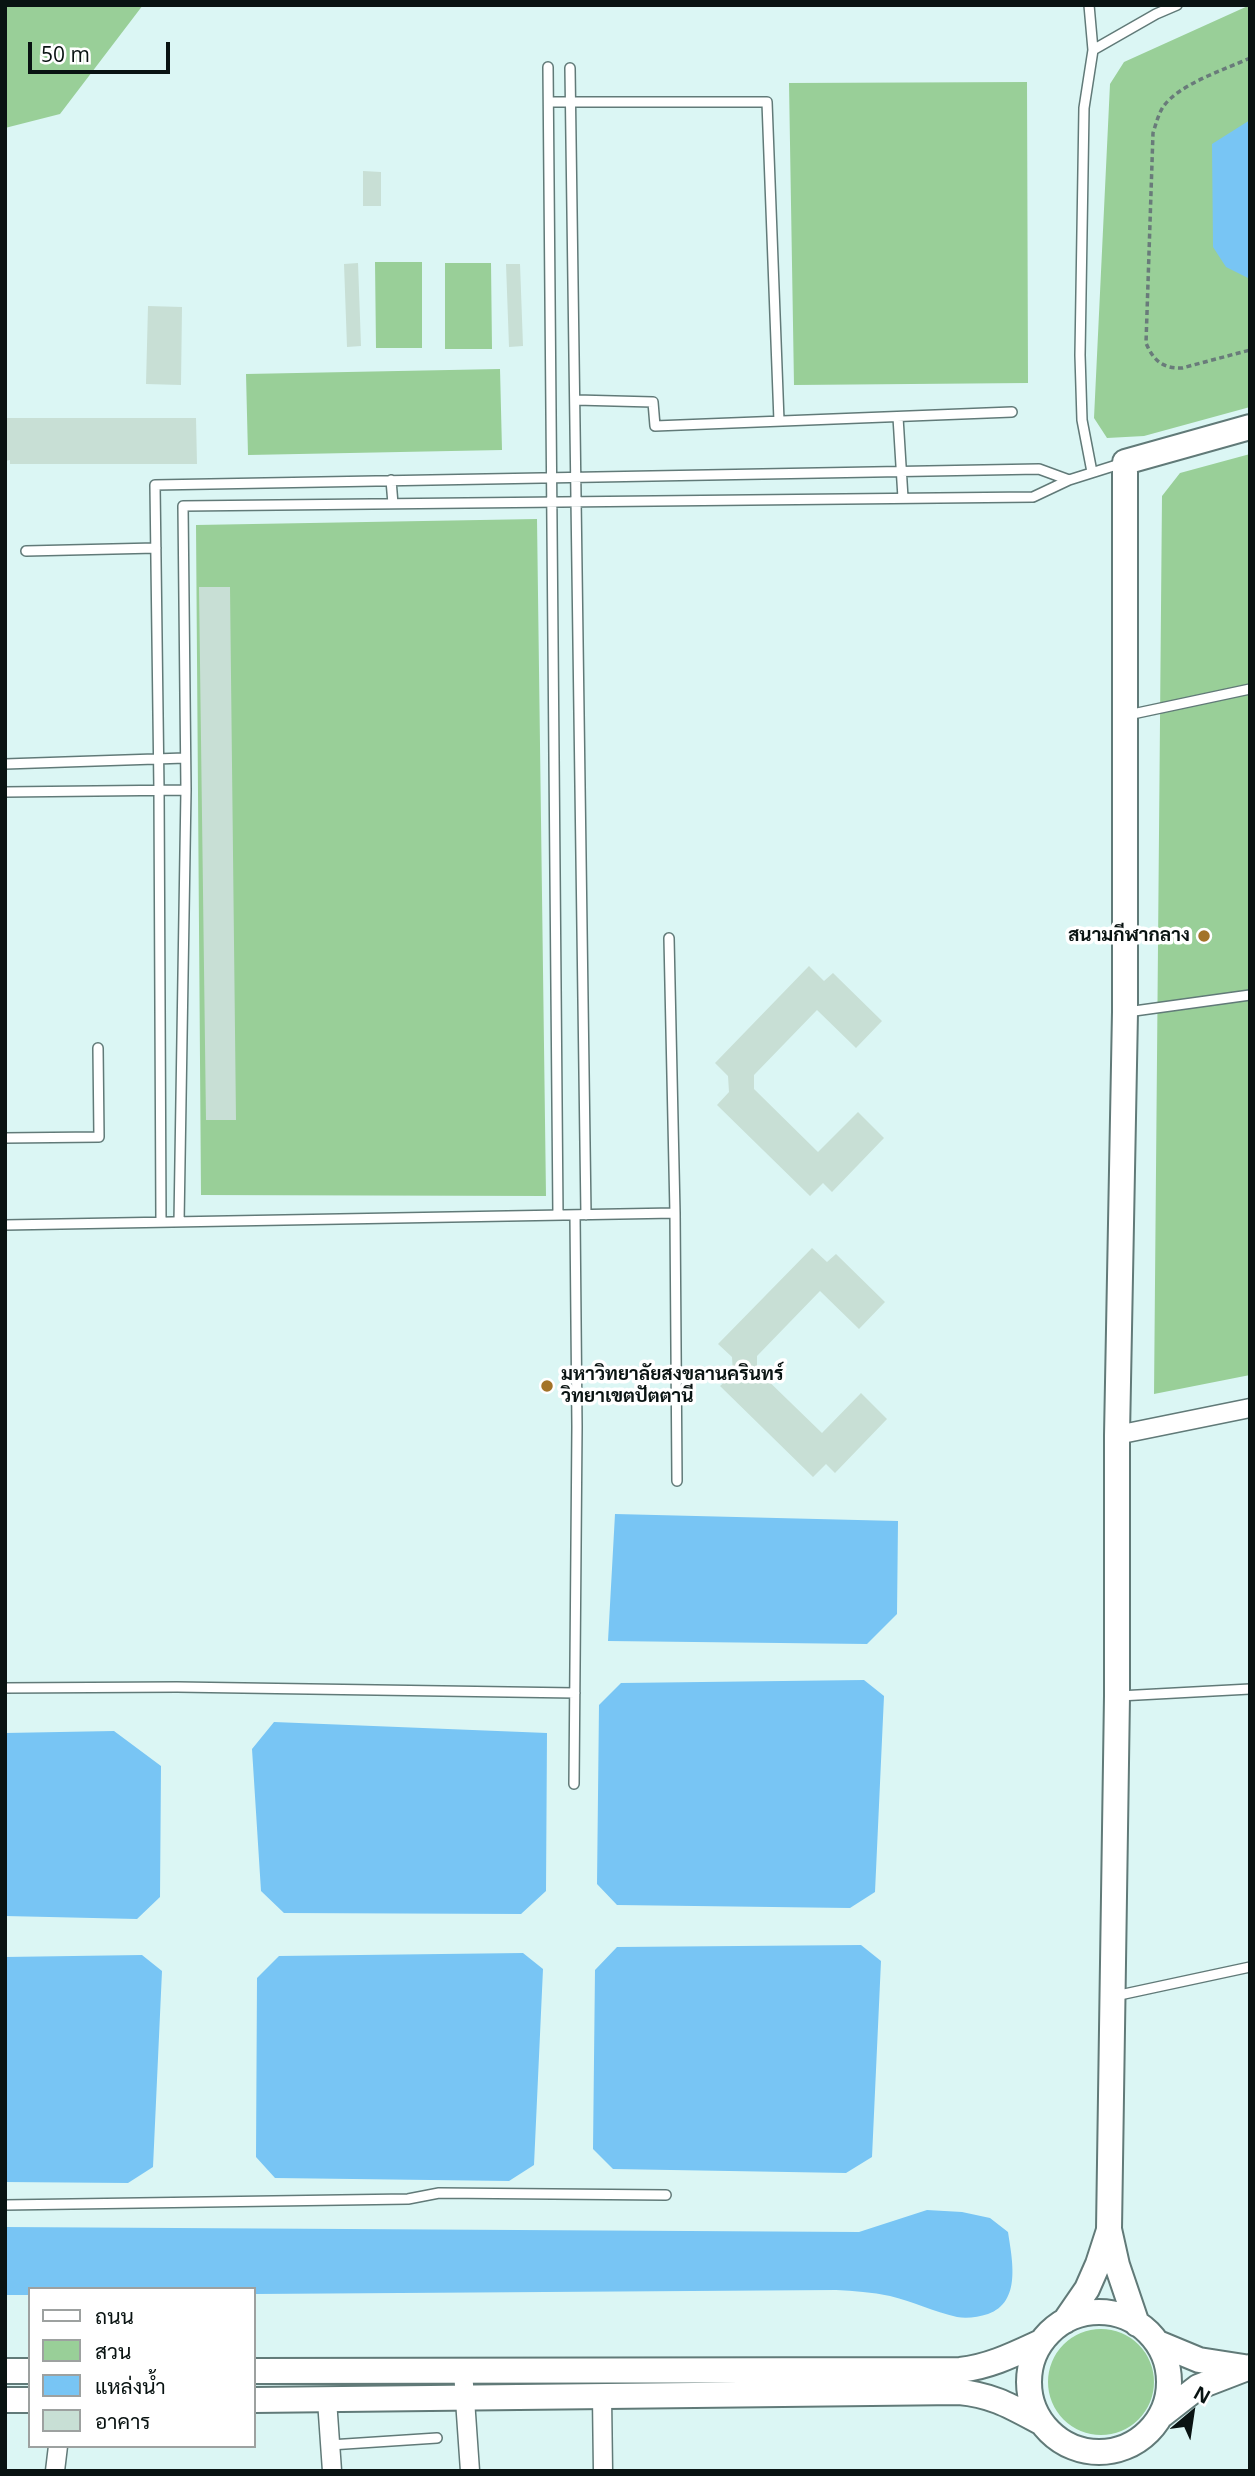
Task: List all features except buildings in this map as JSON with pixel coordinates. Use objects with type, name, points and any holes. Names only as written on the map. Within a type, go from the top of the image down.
[{"type":"main road","points":[[1137,2323],[1117,2265],[1109,2229],[1118,1696],[1117,1435],[1125,1012],[1125,462],[1250,427]]},
{"type":"main road","points":[[1065,2321],[1087,2289],[1109,2229]]},
{"type":"main road","points":[[1085,2471],[1049,2430],[1032,2404],[1029,2382],[1032,2362],[1041,2342],[1065,2321],[1083,2314],[1102,2312],[1120,2316],[1137,2323],[1158,2343],[1199,2360],[1248,2367]]},
{"type":"main road","points":[[256,2371],[960,2370],[986,2365],[1041,2342]]},
{"type":"main road","points":[[1158,2343],[1170,2378],[1162,2415]]},
{"type":"main road","points":[[256,2400],[959,2392],[981,2394],[999,2401],[1075,2448],[1095,2452],[1116,2450],[1135,2442],[1150,2431],[1162,2415],[1198,2387],[1248,2367]]},
{"type":"main road","points":[[5,2371],[28,2371]]},
{"type":"main road","points":[[5,2400],[28,2400]]},
{"type":"main road","points":[[1116,2471],[1135,2442]]},
{"type":"street","points":[[1117,1435],[1250,1408]]},
{"type":"street","points":[[463,2371],[470,2471]]},
{"type":"street","points":[[602,2397],[603,2471]]},
{"type":"street","points":[[327,2400],[332,2471]]},
{"type":"street","points":[[55,2471],[58,2448]]},
{"type":"lane","points":[[1089,5],[1093,50],[1084,108],[1080,331],[1082,419],[1092,472]]},
{"type":"lane","points":[[1093,50],[1155,10],[1177,5]]},
{"type":"lane","points":[[548,67],[558,1215]]},
{"type":"lane","points":[[570,68],[586,1214]]},
{"type":"lane","points":[[549,102],[766,102],[779,422]]},
{"type":"lane","points":[[576,400],[653,402],[655,426],[1012,412]]},
{"type":"lane","points":[[898,417],[903,498]]},
{"type":"lane","points":[[179,1222],[186,790],[183,506],[1033,497],[1069,480],[1125,462]]},
{"type":"lane","points":[[161,1222],[155,485],[1039,469],[1069,480]]},
{"type":"lane","points":[[391,480],[393,504]]},
{"type":"lane","points":[[26,551],[156,548]]},
{"type":"lane","points":[[1126,715],[1250,689]]},
{"type":"lane","points":[[5,764],[185,758]]},
{"type":"lane","points":[[5,792],[186,790]]},
{"type":"lane","points":[[669,938],[677,1481]]},
{"type":"lane","points":[[1125,1012],[1250,995]]},
{"type":"lane","points":[[5,1138],[99,1137],[98,1048]]},
{"type":"lane","points":[[5,1225],[675,1213]]},
{"type":"lane","points":[[574,1784],[578,1427],[575,1215]]},
{"type":"lane","points":[[5,1688],[177,1687],[575,1693]]},
{"type":"lane","points":[[1118,1696],[1250,1689]]},
{"type":"lane","points":[[1113,1997],[1250,1967]]},
{"type":"lane","points":[[5,2205],[408,2200],[439,2193],[666,2195]]},
{"type":"lane","points":[[330,2445],[437,2438]]},
{"type":"path","points":[[1250,58],[1183,89],[1163,106],[1158,117],[1153,133],[1146,343],[1155,360],[1172,368],[1182,368],[1250,350]]},
{"type":"green space","points":[[5,5],[143,5],[60,114],[5,128]]},
{"type":"green space","points":[[1250,5],[1250,407],[1144,436],[1107,438],[1094,418],[1110,84],[1124,62]]},
{"type":"green space","points":[[1027,82],[1028,383],[794,385],[789,83]]},
{"type":"green space","points":[[375,262],[422,262],[422,348],[376,348]]},
{"type":"green space","points":[[445,263],[491,263],[492,349],[445,349]]},
{"type":"green space","points":[[500,369],[502,450],[248,455],[246,374]]},
{"type":"green space","name":"สนามกีฬากลาง","points":[[1250,454],[1250,1375],[1154,1394],[1162,496],[1180,473]]},
{"type":"green space","points":[[537,519],[546,1196],[201,1195],[196,525]]},
{"type":"green space","points":[[1101,2329],[1121,2333],[1139,2344],[1150,2362],[1154,2382],[1150,2402],[1139,2420],[1121,2431],[1101,2435],[1081,2431],[1063,2420],[1052,2402],[1048,2382],[1052,2362],[1063,2344],[1081,2333]]},
{"type":"water","points":[[1250,120],[1250,279],[1226,267],[1213,247],[1212,144]]},
{"type":"water","points":[[615,1514],[898,1521],[897,1614],[867,1644],[608,1641]]},
{"type":"water","points":[[864,1680],[884,1696],[875,1892],[850,1908],[617,1905],[597,1884],[599,1705],[621,1683]]},
{"type":"water","points":[[274,1722],[547,1733],[546,1891],[521,1914],[284,1913],[261,1891],[252,1749]]},
{"type":"water","points":[[114,1731],[161,1766],[160,1897],[137,1919],[5,1916],[5,1733]]},
{"type":"water","points":[[861,1945],[881,1961],[872,2157],[846,2173],[613,2169],[593,2149],[595,1970],[617,1947]]},
{"type":"water","points":[[523,1953],[543,1969],[534,2165],[509,2181],[275,2178],[256,2157],[257,1978],[279,1956]]},
{"type":"water","points":[[142,1955],[162,1971],[153,2167],[128,2183],[5,2182],[5,1957]]},
{"type":"water","points":[[927,2210],[962,2212],[990,2218],[1008,2232],[1012,2279],[1006,2300],[988,2314],[961,2318],[890,2296],[836,2290],[256,2294],[256,2287],[28,2287],[28,2295],[5,2295],[5,2227],[859,2232]]},
{"type":"place","name":"สนามกีฬากลาง","points":[[1204,936]]},
{"type":"place","name":"มหาวิทยาลัยสงขลานครินทร์ วิทยาเขตปัตตานี","points":[[547,1386]]}]
